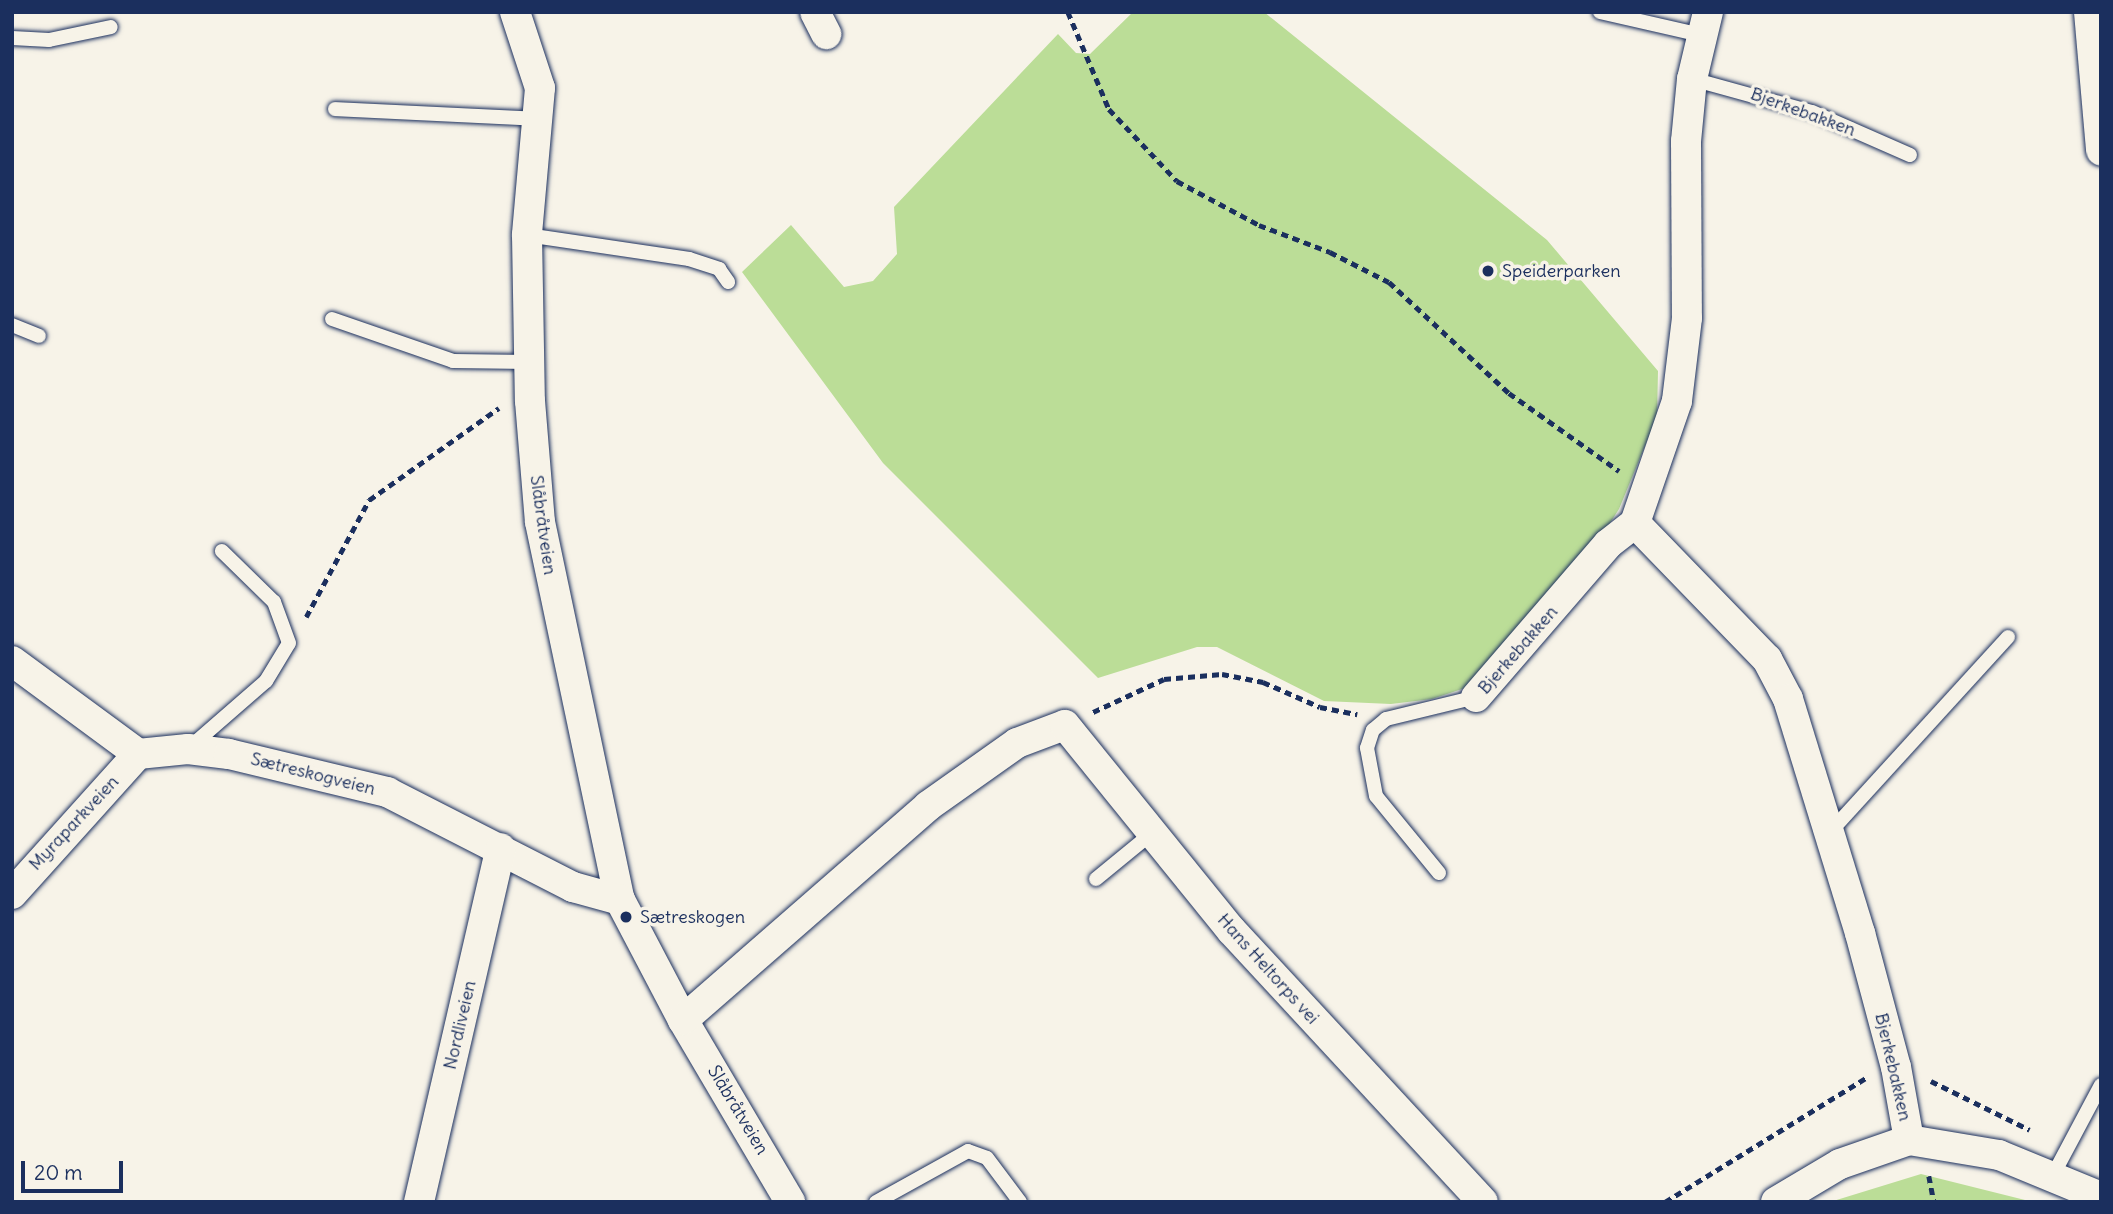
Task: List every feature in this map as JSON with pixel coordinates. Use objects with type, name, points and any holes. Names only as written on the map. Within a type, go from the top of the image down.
[{"type":"street","name":"Slåbråtveien","points":[[515,12],[540,88],[527,235],[530,401],[544,546],[620,900],[683,1020],[790,1202]]},
{"type":"street","points":[[2088,12],[2101,150]]},
{"type":"street","points":[[1635,523],[1677,401],[1687,318],[1686,141],[1692,79],[1704,24]]},
{"type":"street","name":"Bjerkebakken","points":[[1476,697],[1608,544],[1635,523],[1767,659],[1788,699],[1830,832],[1896,1067],[1909,1140]]},
{"type":"street","points":[[12,661],[138,754]]},
{"type":"street","points":[[683,1020],[928,806],[1017,743],[1065,725]]},
{"type":"street","name":"Hans Heltorps vei","points":[[1065,725],[1232,931],[1483,1202]]},
{"type":"street","name":"Sætreskogveien","points":[[138,754],[188,749],[229,754],[387,792],[573,887],[620,900]]},
{"type":"street","name":"Myraparkveien","points":[[12,894],[138,754]]},
{"type":"street","name":"Nordliveien","points":[[419,1202],[501,848]]},
{"type":"street","points":[[1776,1202],[1840,1164],[1909,1140],[1999,1155],[2101,1198]]},
{"type":"lane","points":[[1600,12],[1704,24]]},
{"type":"lane","points":[[12,38],[49,40],[111,27]]},
{"type":"lane","name":"Bjerkebakken","points":[[1692,79],[1812,112],[1910,155]]},
{"type":"lane","points":[[335,109],[539,119]]},
{"type":"lane","points":[[527,235],[706,263],[719,269],[728,282]]},
{"type":"lane","points":[[332,319],[453,361],[529,362]]},
{"type":"lane","points":[[12,325],[38,336]]},
{"type":"lane","points":[[188,749],[266,681],[289,643],[274,602],[222,551]]},
{"type":"lane","points":[[1830,832],[2008,637]]},
{"type":"lane","name":"Bjerkebakken","points":[[1386,719],[1476,697]]},
{"type":"lane","points":[[1386,719],[1373,730],[1367,748],[1372,788],[1439,873]]},
{"type":"lane","points":[[1096,878],[1152,833]]},
{"type":"lane","points":[[2052,1177],[2101,1085]]},
{"type":"lane","points":[[876,1202],[968,1151],[987,1158],[1020,1202]]},
{"type":"path","points":[[1068,12],[1109,109],[1177,181],[1259,225],[1330,252],[1390,282],[1509,393],[1646,492]]},
{"type":"path","points":[[289,643],[369,500],[504,405],[530,401]]},
{"type":"path","points":[[1065,725],[1164,679],[1222,674],[1263,682],[1320,707],[1386,719]]},
{"type":"green space","points":[[1133,12],[1264,12],[1547,240],[1658,371],[1657,417],[1619,509],[1592,551],[1471,686],[1432,699],[1391,704],[1324,701],[1217,647],[1197,647],[1098,678],[883,463],[742,272],[791,225],[844,287],[873,281],[897,254],[894,207],[1058,34],[1076,53],[1090,54]]},
{"type":"green space","points":[[1921,1174],[2025,1200],[2029,1202],[1830,1202]]},
{"type":"place","name":"Speiderparken","points":[[1488,271]]},
{"type":"place","name":"Sætreskogen","points":[[626,917]]}]
